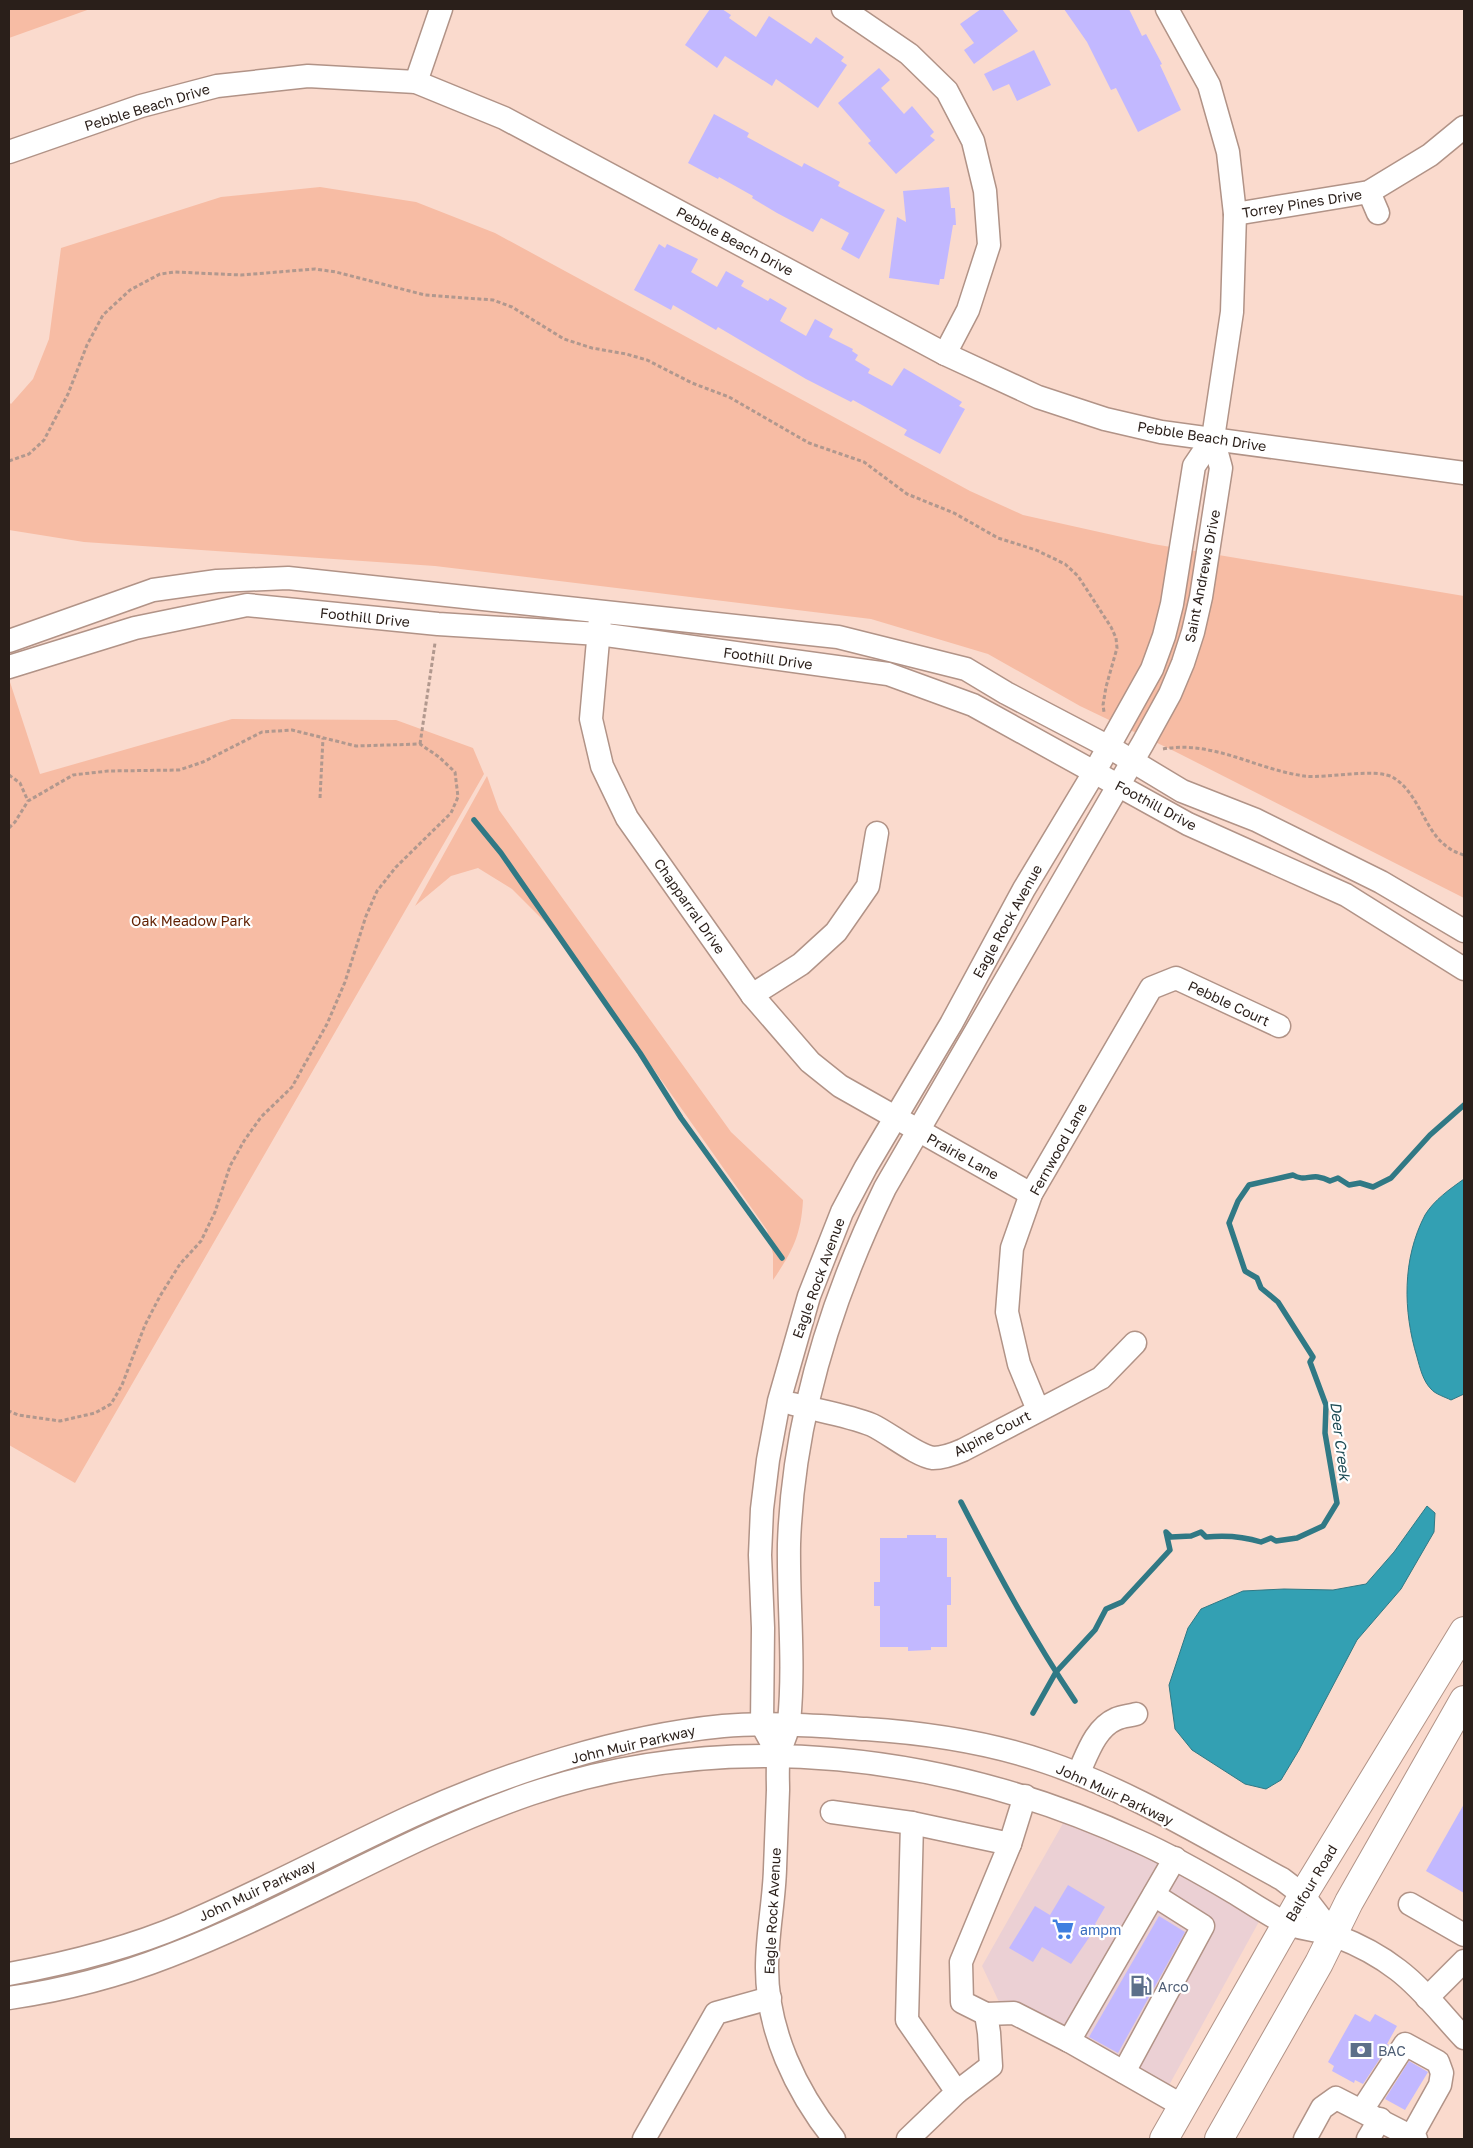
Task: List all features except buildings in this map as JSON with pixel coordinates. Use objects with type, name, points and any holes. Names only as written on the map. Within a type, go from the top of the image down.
[{"type":"main road","name":"Balfour Road","points":[[1164,2139],[1303,1895],[1464,1631]]},
{"type":"main road","points":[[1219,2139],[1319,1963],[1348,1902],[1464,1700]]},
{"type":"street","points":[[416,82],[442,9]]},
{"type":"street","points":[[843,9],[909,54],[947,90],[973,141],[985,191],[989,246],[968,310],[945,354]]},
{"type":"street","name":"Saint Andrews Drive","points":[[1118,785],[1170,694],[1193,632],[1221,468],[1213,438],[1232,312],[1235,214],[1228,152],[1210,85],[1169,10]]},
{"type":"street","name":"Pebble Beach Drive","points":[[9,152],[141,106],[217,86],[308,76],[416,82],[504,118],[945,354],[1038,397],[1105,419],[1161,432],[1464,473]]},
{"type":"street","name":"Torrey Pines Drive","points":[[1235,214],[1369,192],[1430,155],[1464,127]]},
{"type":"street","name":"Torrey Pines Drive","points":[[1369,192],[1378,213]]},
{"type":"street","name":"Saint Andrews Drive","points":[[1095,771],[1152,669],[1164,636],[1172,604],[1194,466],[1213,438]]},
{"type":"street","name":"Foothill Drive","points":[[9,641],[153,590],[218,581],[288,578],[600,623],[888,674],[973,705],[1188,824],[1346,895],[1464,969]]},
{"type":"street","name":"Foothill Drive","points":[[9,666],[135,628],[247,605],[438,624],[600,623],[838,637],[966,669],[1006,693],[1114,738],[1138,752],[1182,791],[1256,820],[1381,882],[1464,931]]},
{"type":"street","name":"Chapparral Drive","points":[[600,623],[591,719],[602,766],[627,818],[752,995],[810,1062],[840,1086],[895,1118]]},
{"type":"street","name":"Eagle Rock Avenue","points":[[779,1756],[762,1725],[763,1628],[760,1556],[762,1509],[768,1460],[779,1401],[809,1296],[842,1212],[951,1024],[1024,890],[1095,771]]},
{"type":"street","name":"Eagle Rock Avenue","points":[[834,2139],[806,2101],[794,2079],[782,2047],[770,1998],[767,1955],[775,1870],[779,1756],[789,1725],[791,1656],[789,1599],[793,1492],[806,1408],[821,1350],[861,1238],[884,1188],[1118,785]]},
{"type":"street","points":[[752,995],[802,964],[836,932],[868,886],[878,833]]},
{"type":"street","name":"Pebble Court","points":[[1151,988],[1176,978],[1279,1026]]},
{"type":"street","name":"Fernwood Lane","points":[[1038,1410],[1019,1364],[1007,1312],[1012,1248],[1031,1194],[1151,988]]},
{"type":"street","name":"Prairie Lane","points":[[895,1118],[1031,1194]]},
{"type":"street","name":"Alpine Court","points":[[779,1401],[872,1425],[922,1454],[932,1458],[945,1457],[963,1450],[1101,1378],[1135,1344]]},
{"type":"street","points":[[1078,1774],[1095,1738],[1102,1728],[1116,1719],[1136,1714]]},
{"type":"street","name":"John Muir Parkway","points":[[9,1974],[101,1953],[183,1925],[461,1794],[544,1765],[668,1734],[728,1726],[789,1725],[890,1731],[958,1740],[1043,1761],[1123,1794],[1282,1880],[1303,1895],[1333,1934]]},
{"type":"street","name":"John Muir Parkway","points":[[9,1998],[54,1990],[111,1975],[167,1957],[217,1936],[436,1832],[533,1793],[582,1779],[658,1762],[730,1756],[779,1756],[882,1764],[949,1776],[1025,1796],[1079,1815],[1175,1858],[1286,1924],[1333,1934],[1363,1949],[1399,1970],[1427,1998],[1459,2024]]},
{"type":"street","points":[[1025,1796],[1010,1844],[961,1962],[962,2002],[986,2014],[1014,2013],[1069,2041],[1183,2106]]},
{"type":"street","points":[[832,1812],[912,1823],[1010,1844]]},
{"type":"street","points":[[912,1823],[907,2020],[958,2092]]},
{"type":"street","points":[[1069,2041],[1175,1858]]},
{"type":"street","points":[[1124,2072],[1203,1926],[1154,1895]]},
{"type":"street","points":[[1410,1904],[1464,1935]]},
{"type":"street","points":[[1427,1998],[1464,1961]]},
{"type":"street","points":[[644,2139],[716,2012],[770,1998]]},
{"type":"street","points":[[908,2139],[958,2092],[991,2066],[986,2014]]},
{"type":"street","points":[[1305,2139],[1322,2108],[1336,2098],[1371,2114],[1414,2138],[1440,2085],[1442,2073],[1438,2062],[1405,2044],[1371,2114],[1368,2139]]},
{"type":"path","points":[[9,461],[29,454],[44,440],[68,394],[87,345],[102,314],[130,290],[160,274],[175,272],[241,276],[315,270],[336,272],[425,295],[493,300],[512,307],[564,339],[592,348],[642,358],[692,383],[729,396],[809,443],[864,462],[907,494],[954,513],[998,538],[1043,553],[1065,564],[1078,576],[1116,638],[1116,656],[1106,687],[1103,705],[1107,722],[1114,738]]},
{"type":"path","points":[[420,744],[438,624]]},
{"type":"path","points":[[9,828],[28,801],[73,775],[178,770],[202,762],[262,732],[292,730],[356,746],[420,744],[439,757],[455,772],[458,797],[451,813],[396,867],[377,891],[366,916],[346,982],[327,1024],[292,1087],[261,1118],[244,1141],[230,1166],[215,1212],[201,1240],[180,1264],[160,1296],[145,1325],[122,1385],[111,1404],[95,1414],[60,1421],[18,1415],[9,1411]]},
{"type":"path","points":[[320,798],[323,738]]},
{"type":"path","points":[[1138,752],[1188,746],[1204,748],[1284,772],[1307,776],[1378,774],[1391,776],[1408,792],[1437,838],[1447,848],[1464,855]]},
{"type":"path","points":[[9,775],[20,783],[28,801]]},
{"type":"shaded area","points":[[1066,1818],[1159,1860],[1261,1918],[1162,2098],[1000,2004],[982,1966]]},
{"type":"green space","points":[[9,9],[90,9],[9,38]]},
{"type":"green space","points":[[320,187],[416,202],[495,233],[970,491],[1023,515],[1153,544],[1464,596],[1464,898],[1176,752],[1080,706],[988,654],[871,619],[435,566],[84,542],[9,530],[9,402],[11,404],[33,379],[49,339],[61,248],[221,197]]},
{"type":"green space","name":"Oak Meadow Park","points":[[9,679],[40,774],[232,719],[396,720],[473,748],[484,774],[75,1483],[9,1445]]},
{"type":"green space","points":[[487,776],[499,810],[731,1132],[803,1200],[798,1234],[773,1280],[773,1254],[767,1230],[626,1030],[545,922],[512,889],[478,868],[451,876],[415,906]]},
{"type":"water","points":[[1464,1179],[1464,1394],[1451,1400],[1433,1391],[1422,1374],[1409,1322],[1407,1285],[1412,1249],[1425,1215],[1438,1200]]},
{"type":"water","points":[[1427,1506],[1435,1513],[1434,1532],[1401,1589],[1357,1640],[1299,1750],[1281,1780],[1266,1789],[1245,1784],[1192,1750],[1175,1729],[1169,1685],[1188,1628],[1201,1609],[1243,1591],[1284,1589],[1333,1590],[1366,1584],[1394,1552]]},
{"type":"waterway","points":[[474,820],[501,853],[640,1053],[681,1118],[782,1258]]},
{"type":"waterway","name":"Deer Creek","points":[[1033,1713],[1056,1672],[1095,1630],[1106,1609],[1122,1602],[1170,1550],[1166,1532],[1171,1537],[1191,1536],[1201,1532],[1206,1537],[1234,1536],[1261,1542],[1271,1538],[1276,1541],[1297,1538],[1323,1526],[1337,1503],[1325,1433],[1326,1405],[1310,1362],[1313,1357],[1278,1302],[1261,1288],[1257,1278],[1245,1271],[1229,1223],[1238,1201],[1249,1185],[1293,1175],[1302,1178],[1318,1177],[1330,1181],[1338,1178],[1349,1185],[1360,1183],[1373,1187],[1391,1178],[1430,1135],[1464,1105]]},
{"type":"waterway","points":[[961,1502],[1015,1603],[1075,1701]]},
{"type":"place","name":"ampm","points":[[1063,1929]]},
{"type":"place","name":"Arco","points":[[1141,1986]]},
{"type":"place","name":"BAC","points":[[1361,2050]]}]
